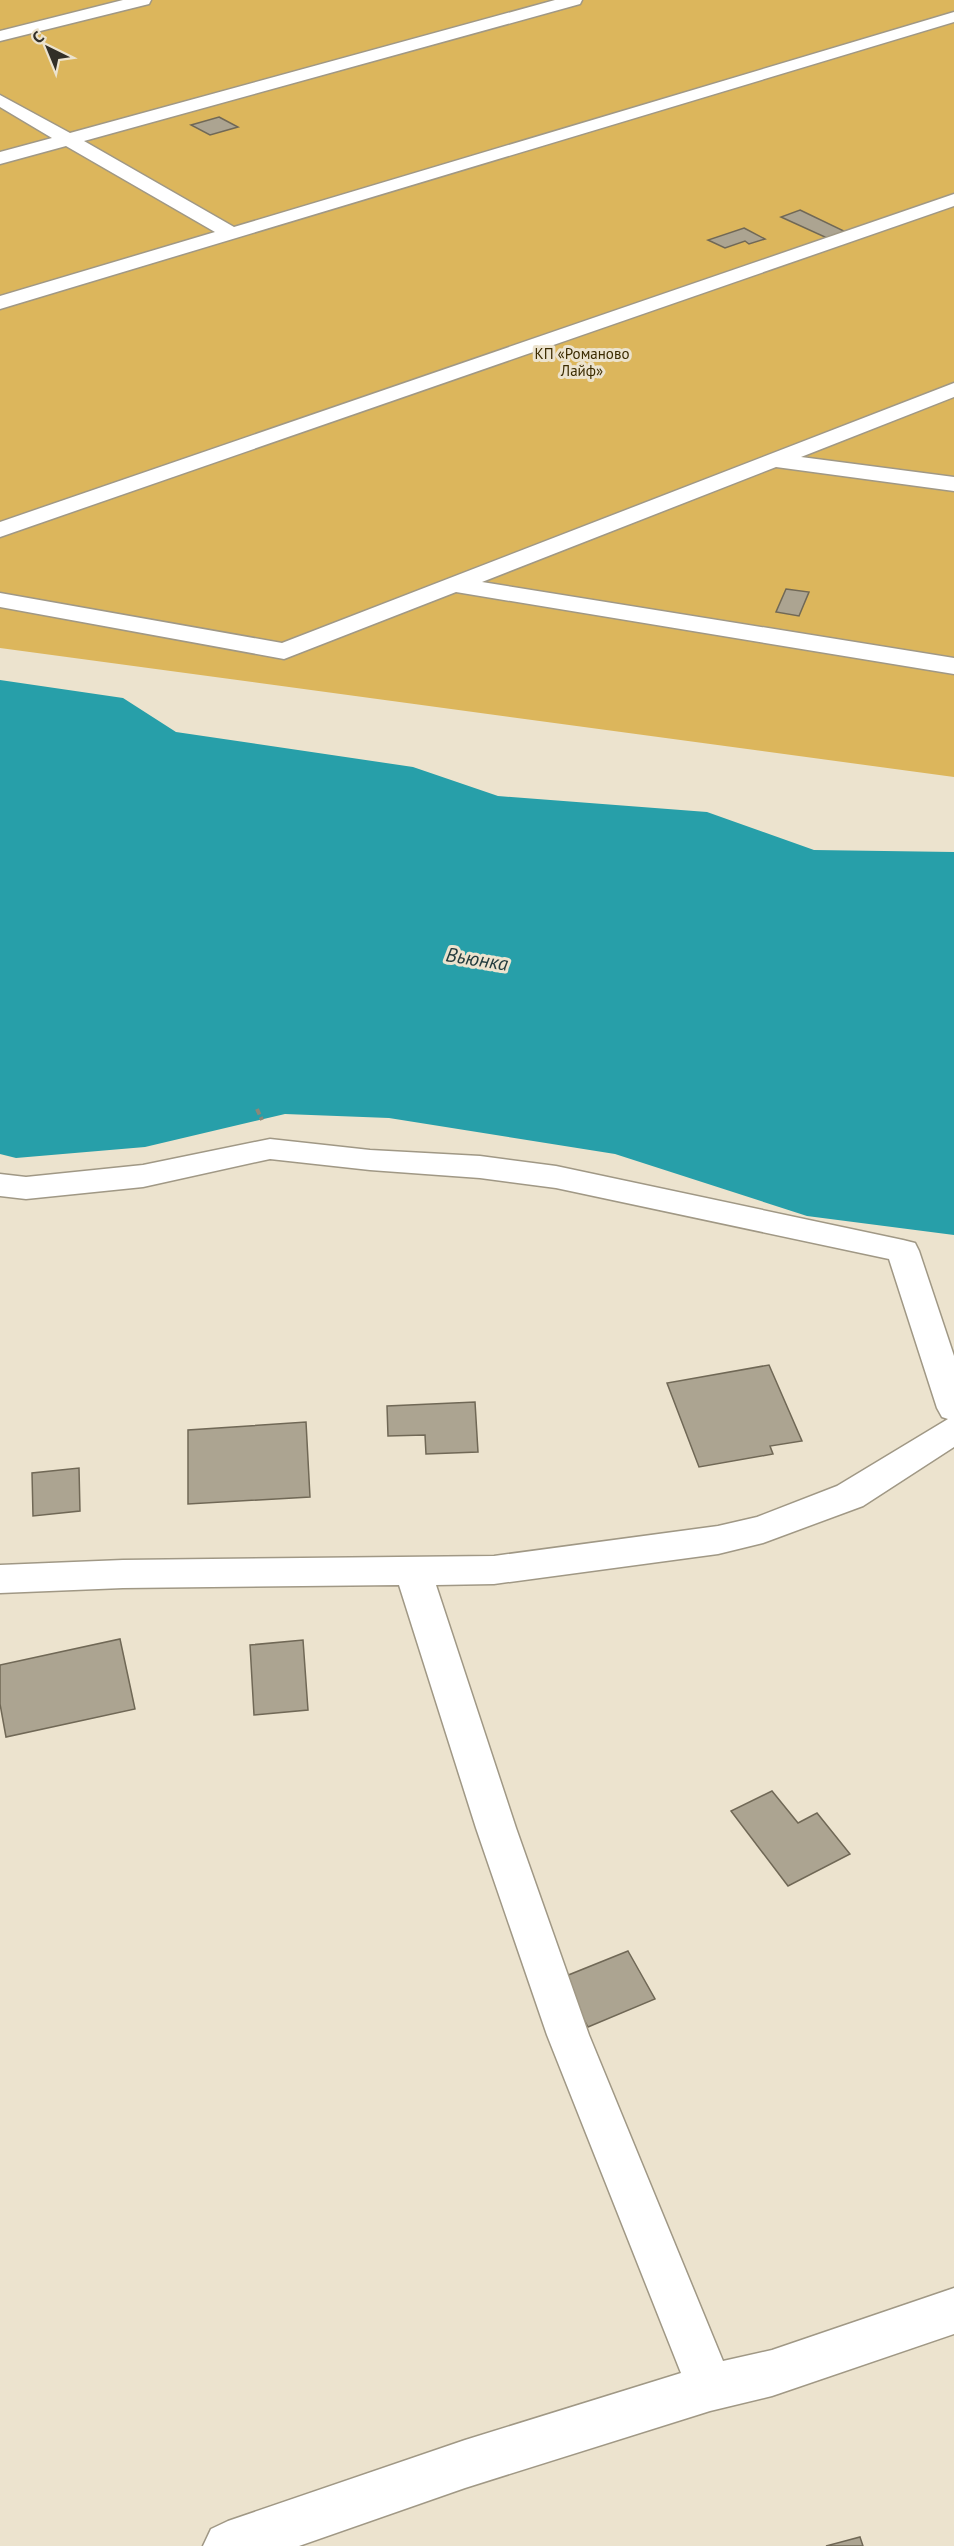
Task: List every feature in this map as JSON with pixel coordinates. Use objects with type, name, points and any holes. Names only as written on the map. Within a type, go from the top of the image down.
[{"type":"street","points":[[0,36],[143,0]]},
{"type":"street","points":[[0,158],[574,0]]},
{"type":"street","points":[[0,303],[954,17]]},
{"type":"street","points":[[0,100],[231,233]]},
{"type":"street","points":[[0,530],[954,200]]},
{"type":"street","points":[[0,600],[284,651],[954,389]]},
{"type":"street","points":[[774,460],[954,484]]},
{"type":"street","points":[[454,585],[954,666]]},
{"type":"street","points":[[0,1185],[26,1188],[142,1176],[270,1149],[370,1160],[480,1167],[556,1177],[903,1251],[954,1408]]},
{"type":"street","points":[[0,1580],[134,1573],[494,1570],[717,1540],[763,1529],[850,1496],[954,1430]]},
{"type":"street","points":[[413,1570],[496,1828],[568,2034],[710,2387]]},
{"type":"street","points":[[228,2546],[465,2464],[710,2387],[772,2373],[954,2311]]},
{"type":"green space","name":"КП «Романово Лайф»","points":[[0,0],[954,0],[954,777],[0,648]]},
{"type":"water","name":"Вьюнка","points":[[0,680],[123,698],[176,732],[413,767],[498,796],[707,812],[814,850],[954,852],[954,1235],[807,1216],[615,1154],[389,1118],[285,1114],[145,1147],[16,1158],[0,1154]]},
{"type":"building","points":[[219,117],[238,127],[210,135],[191,125]]},
{"type":"building","points":[[800,210],[846,232],[827,238],[781,217]]},
{"type":"building","points":[[744,228],[765,239],[749,244],[745,241],[725,248],[708,240]]},
{"type":"building","points":[[786,589],[809,592],[799,616],[776,612]]},
{"type":"building","points":[[769,1365],[802,1441],[770,1446],[773,1454],[699,1467],[667,1383]]},
{"type":"building","points":[[475,1402],[478,1452],[426,1454],[425,1435],[388,1436],[387,1406]]},
{"type":"building","points":[[306,1422],[310,1497],[188,1504],[188,1430]]},
{"type":"building","points":[[79,1468],[80,1511],[33,1516],[32,1473]]},
{"type":"building","points":[[120,1639],[135,1709],[6,1737],[0,1704],[0,1665]]},
{"type":"building","points":[[303,1640],[308,1710],[254,1715],[250,1645]]},
{"type":"building","points":[[772,1791],[798,1823],[817,1813],[850,1854],[788,1886],[731,1811]]},
{"type":"building","points":[[628,1951],[655,1999],[588,2027],[561,1978]]},
{"type":"building","points":[[860,2537],[863,2546],[826,2546]]}]
